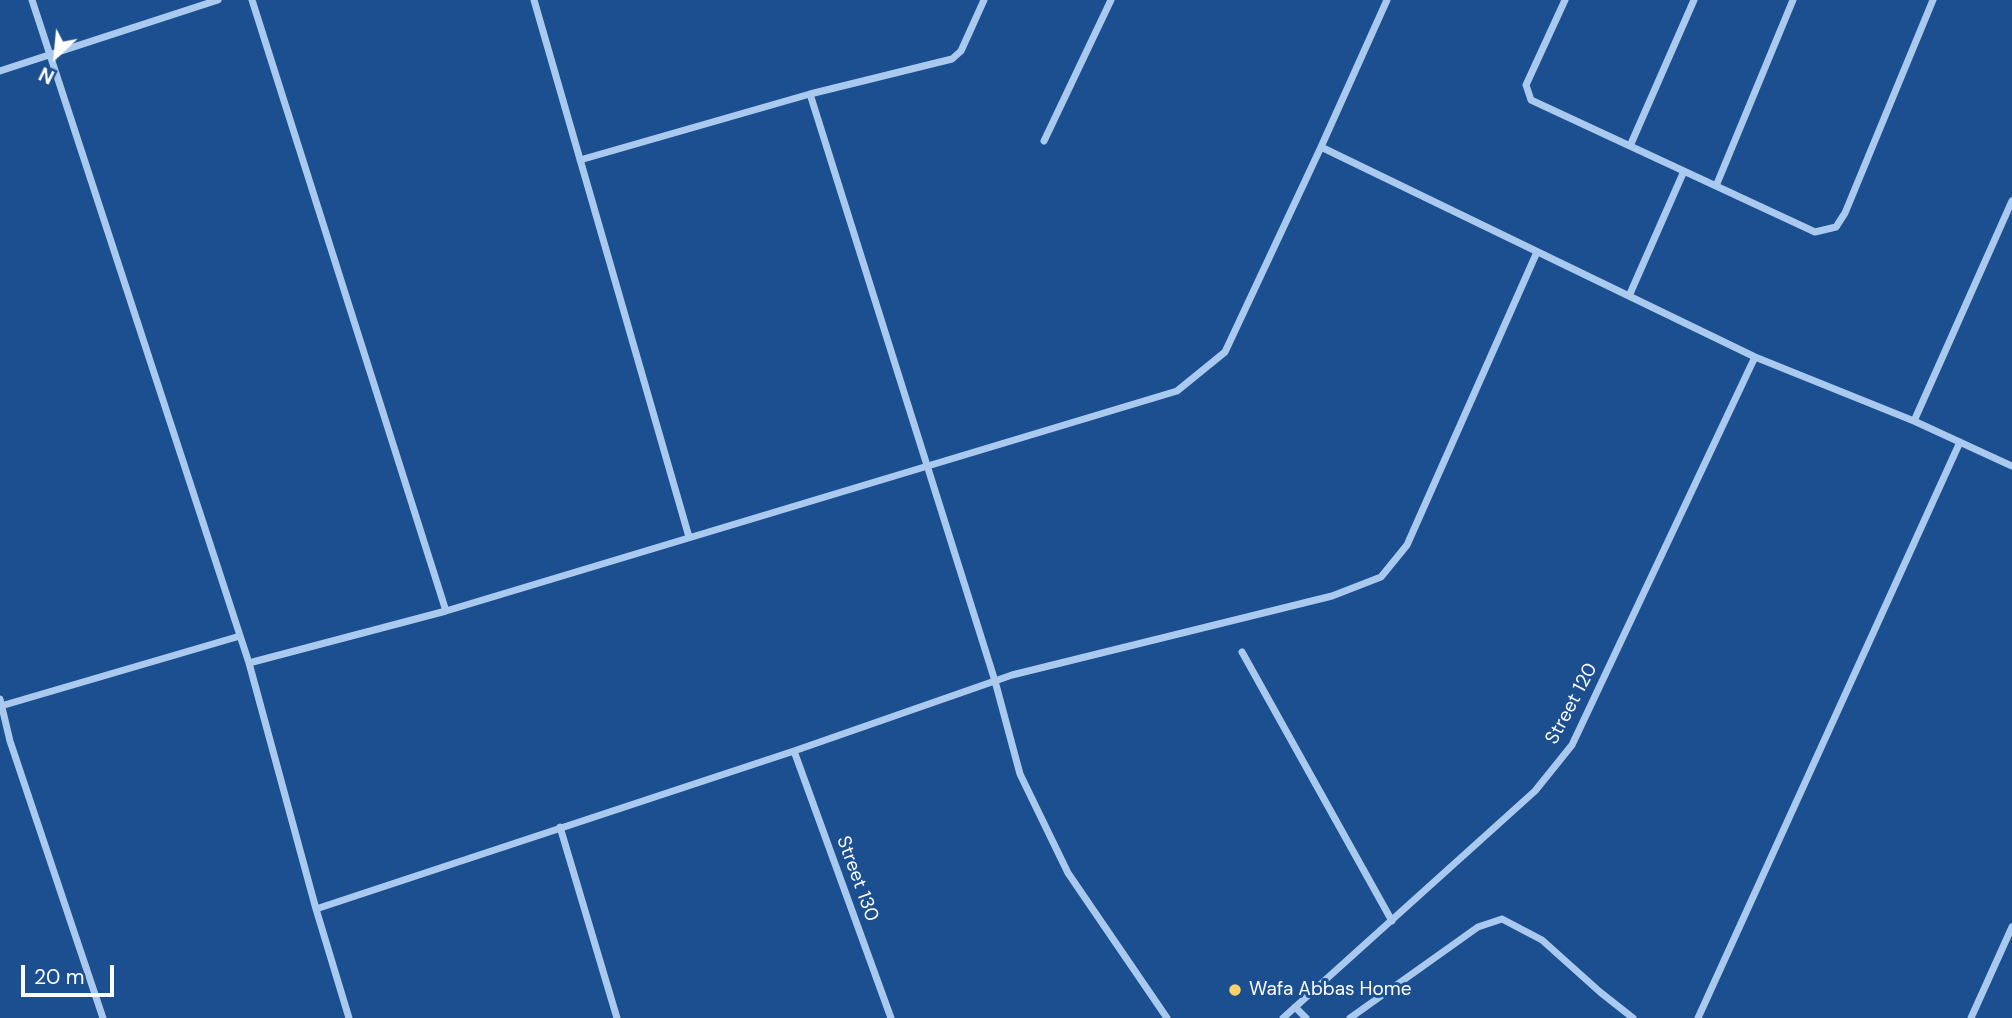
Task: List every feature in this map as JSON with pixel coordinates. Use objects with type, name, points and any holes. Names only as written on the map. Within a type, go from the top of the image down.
[{"type":"street","points":[[32,0],[249,663],[316,909],[349,1018]]},
{"type":"street","points":[[0,71],[218,0]]},
{"type":"street","points":[[252,0],[446,611]]},
{"type":"street","points":[[534,0],[689,537]]},
{"type":"street","points":[[580,160],[810,94],[952,59],[961,51],[984,0]]},
{"type":"street","points":[[1044,141],[1111,0]]},
{"type":"street","points":[[249,663],[446,611],[1177,391],[1225,352],[1387,0]]},
{"type":"street","points":[[1565,0],[1526,85],[1531,100],[1815,232],[1836,227],[1846,213],[1933,0]]},
{"type":"street","points":[[1630,146],[1694,0]]},
{"type":"street","points":[[1716,186],[1793,0]]},
{"type":"street","points":[[810,94],[995,681],[1020,774],[1068,873],[1167,1018]]},
{"type":"street","points":[[1321,147],[1755,357],[1914,421],[2012,466]]},
{"type":"street","points":[[1629,296],[1684,171]]},
{"type":"street","points":[[1914,421],[2012,201]]},
{"type":"street","points":[[316,909],[794,751],[1012,675],[1332,596],[1381,577],[1407,545],[1537,252]]},
{"type":"street","name":"Street 120","points":[[1283,1018],[1535,791],[1572,745],[1755,357]]},
{"type":"street","points":[[1698,1018],[1960,442]]},
{"type":"street","points":[[103,1018],[10,741],[1,703],[240,636]]},
{"type":"street","points":[[1242,652],[1392,921]]},
{"type":"street","points":[[0,744],[10,741]]},
{"type":"street","name":"Street 130","points":[[794,751],[891,1018]]},
{"type":"street","points":[[560,827],[617,1018]]},
{"type":"street","points":[[1350,1018],[1478,927],[1502,919],[1542,940],[1633,1018]]},
{"type":"street","points":[[1971,1018],[2012,927]]},
{"type":"street","points":[[1295,1007],[1306,1018]]},
{"type":"place","name":"Wafa Abbas Home","points":[[1235,990]]}]
